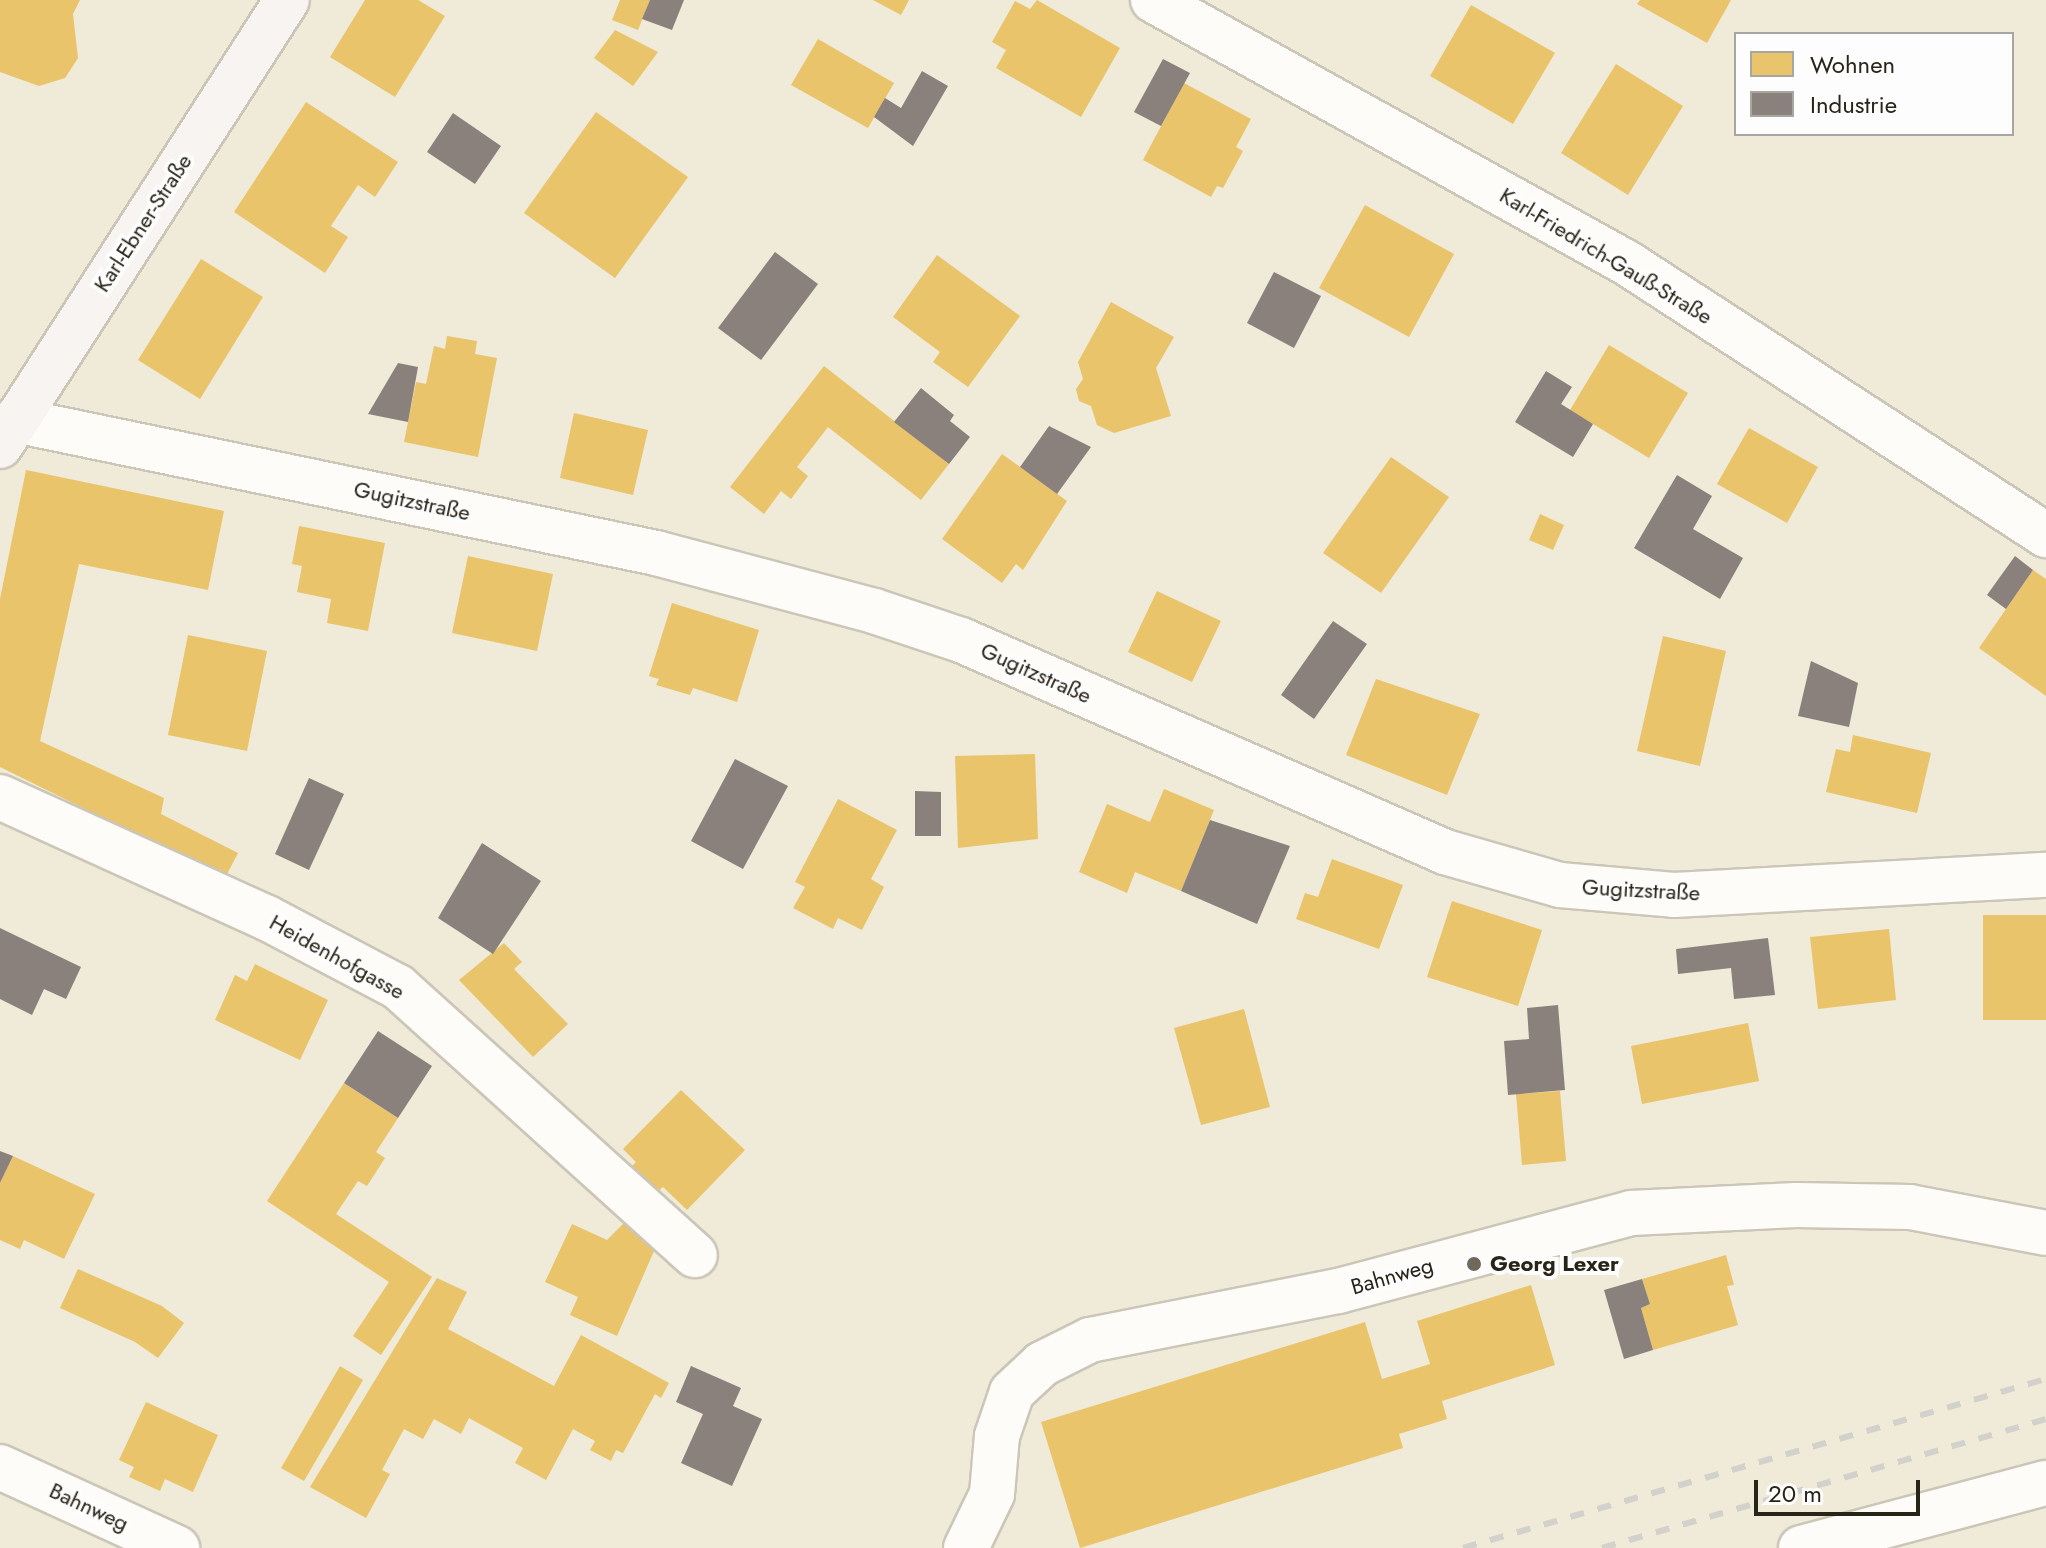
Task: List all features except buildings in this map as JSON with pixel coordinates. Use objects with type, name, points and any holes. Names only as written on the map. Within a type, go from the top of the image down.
[{"type":"street","name":"Karl-Ebner-Straße","points":[[7,433],[287,0]]},
{"type":"street","name":"Karl-Friedrich-Gauß-Straße","points":[[1153,0],[1627,263],[2046,535]]},
{"type":"street","name":"Gugitzstraße","points":[[7,433],[641,550],[874,611],[961,640],[1445,852],[1560,885],[1674,895],[2046,875]]},
{"type":"street","name":"Heidenhofgasse","points":[[0,797],[267,918],[398,987],[695,1255]]},
{"type":"street","name":"Bahnweg","points":[[966,1548],[992,1494],[997,1436],[1012,1392],[1042,1364],[1090,1340],[1338,1291],[1631,1213],[1897,1206],[2046,1233]]},
{"type":"street","name":"Bahnweg","points":[[0,1467],[177,1548]]},
{"type":"street","points":[[1801,1548],[2046,1483]]},
{"type":"railway","points":[[1463,1548],[2046,1379]]},
{"type":"railway","points":[[1602,1548],[2046,1419]]},
{"type":"place","name":"Georg Lexer","points":[[1474,1264]]}]
